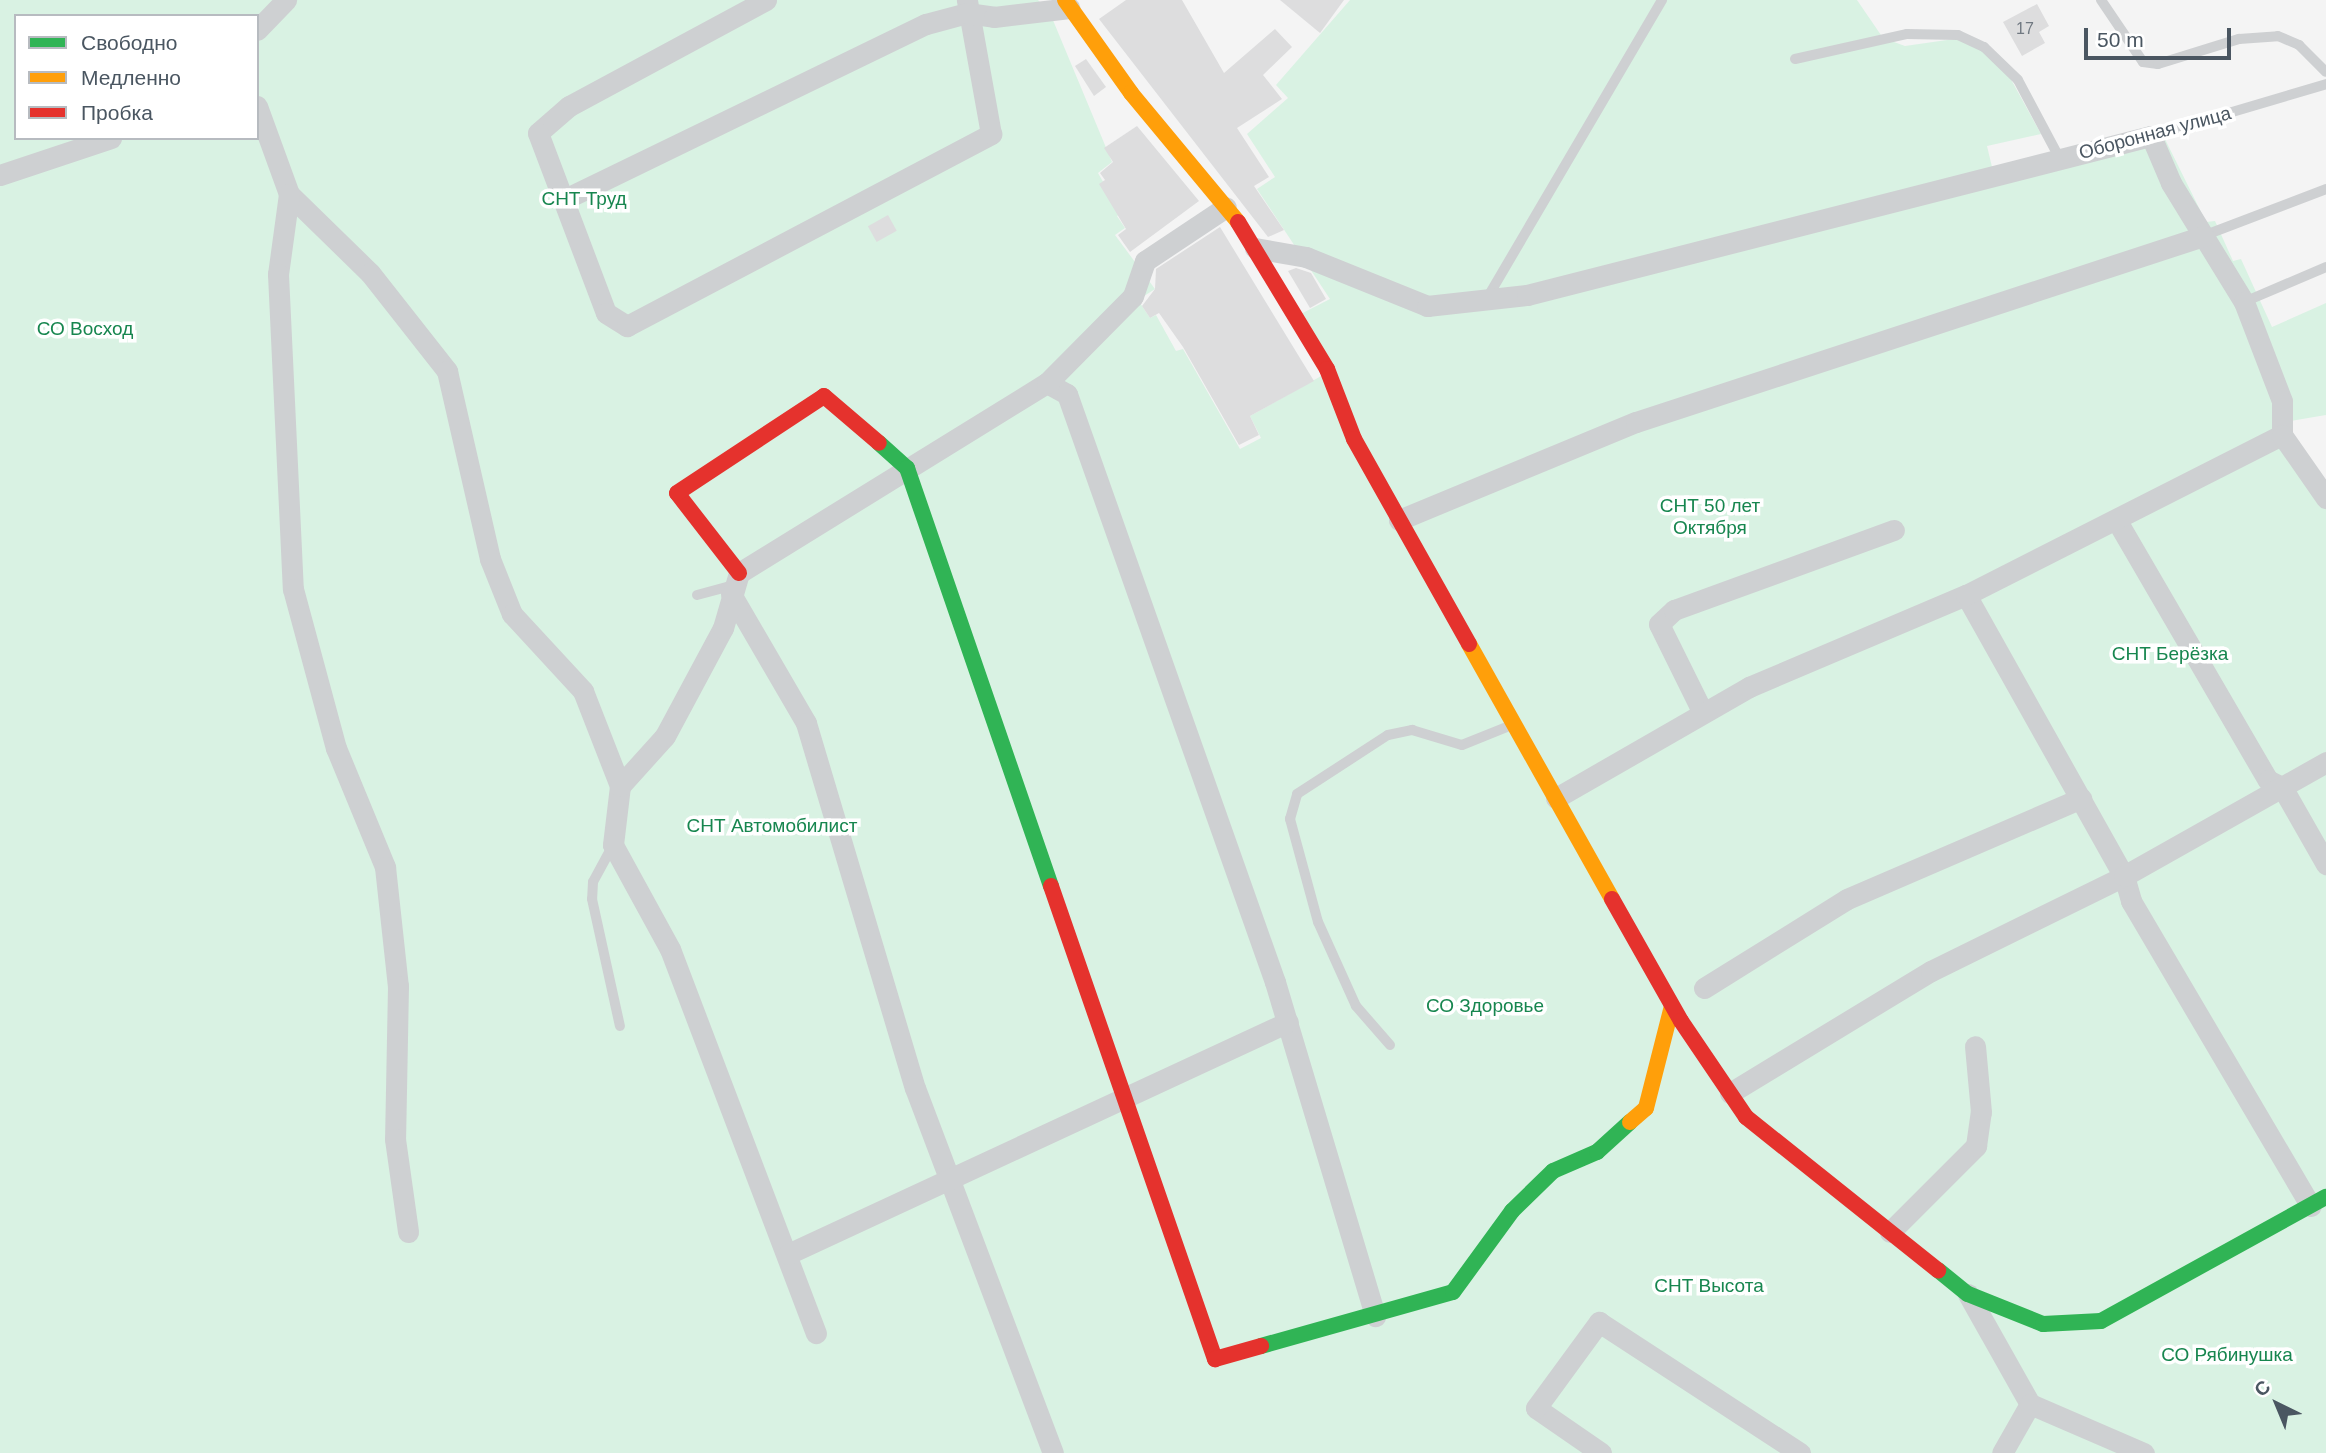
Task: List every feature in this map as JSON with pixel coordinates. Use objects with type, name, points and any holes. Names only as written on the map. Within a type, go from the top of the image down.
[{"type":"street","points":[[259,28],[286,0]]},
{"type":"street","points":[[766,0],[569,106],[538,133],[606,313],[627,326],[990,134],[967,6]]},
{"type":"street","points":[[563,200],[967,6],[994,17],[1067,4],[1255,248],[1327,369],[1354,439],[1672,1006],[1746,1117],[1968,1294],[2043,1324],[2101,1321],[2318,1202],[2131,901],[2124,876],[1966,595]]},
{"type":"street","points":[[259,112],[289,194],[370,273],[447,370],[490,559],[512,614],[583,691],[620,786],[613,845],[670,949],[816,1333]]},
{"type":"street","points":[[2151,136],[2203,236],[2245,302],[2281,401],[2282,435],[2326,498]]},
{"type":"street","name":"Оборонная улица","points":[[2060,159],[2151,136]]},
{"type":"street","points":[[0,175],[105,140]]},
{"type":"street","points":[[1255,248],[1306,257],[1427,306],[1486,300],[1527,295],[2060,159]]},
{"type":"street","points":[[289,194],[278,274],[293,589],[336,748],[384,867],[398,986],[395,1139],[408,1232]]},
{"type":"street","points":[[620,786],[665,736],[723,628],[735,584],[907,468],[1047,383],[1133,296],[1145,261],[1226,207]]},
{"type":"street","points":[[1399,520],[1636,422],[2203,236]]},
{"type":"street","points":[[1047,383],[1067,394],[1288,1022],[1375,1316]]},
{"type":"street","points":[[1053,1453],[915,1088],[806,723],[735,584],[677,493],[712,465],[824,396],[907,468],[1121,1099],[1216,1359],[1453,1292],[1512,1210],[1553,1171],[1597,1152],[1646,1108],[1672,1006]]},
{"type":"street","points":[[1556,798],[1702,711],[1850,640],[1966,595],[2117,521],[2207,468],[2282,435]]},
{"type":"street","points":[[2117,521],[2268,780],[2282,787],[2326,864]]},
{"type":"street","points":[[1702,711],[1659,624],[1674,610],[1894,530]]},
{"type":"street","points":[[1730,1093],[1931,971],[2124,876],[2326,762]]},
{"type":"street","points":[[1704,988],[1847,899],[2081,798]]},
{"type":"street","points":[[788,1254],[1288,1022]]},
{"type":"street","points":[[1890,1232],[1976,1146],[1981,1112],[1975,1046]]},
{"type":"street","points":[[1968,1294],[2030,1404],[2144,1453]]},
{"type":"street","points":[[1601,1453],[1536,1408],[1599,1322],[1800,1453]]},
{"type":"street","points":[[2001,1453],[2030,1404]]},
{"type":"lane","points":[[1486,300],[1662,0]]},
{"type":"lane","points":[[2101,0],[2143,62],[2158,64],[2239,39],[2278,36],[2299,45],[2326,72]]},
{"type":"lane","name":"Оборонная улица","points":[[1795,59],[1907,34],[1958,35],[1984,47],[2018,80],[2060,159]]},
{"type":"lane","name":"Оборонная улица","points":[[2151,136],[2326,84]]},
{"type":"lane","points":[[2203,236],[2326,189]]},
{"type":"lane","points":[[2245,302],[2326,267]]},
{"type":"lane","points":[[697,595],[735,584]]},
{"type":"lane","points":[[1390,1045],[1356,1006],[1318,922],[1290,819],[1297,794],[1388,735],[1412,730],[1462,745],[1514,723]]},
{"type":"lane","points":[[613,845],[593,882],[592,899],[620,1026]]},
{"type":"green space","points":[[0,0],[1038,0],[1050,13],[1112,162],[1098,173],[1121,213],[1117,216],[1125,228],[1115,235],[1155,289],[1138,300],[1150,318],[1156,315],[1176,351],[1183,349],[1240,449],[1261,438],[1250,416],[1323,375],[1291,319],[1330,299],[1257,189],[1275,177],[1247,134],[1288,98],[1276,85],[1350,0],[1857,0],[1883,38],[1905,46],[1968,37],[2008,74],[2041,134],[1987,146],[1992,167],[2158,125],[2206,222],[2215,221],[2233,261],[2241,259],[2272,327],[2326,303],[2326,415],[2278,423],[2326,500],[2326,1453],[0,1453]]},
{"type":"building","points":[[1126,0],[1182,0],[1224,73],[1275,29],[1292,47],[1263,75],[1282,99],[1237,128],[1269,177],[1254,186],[1284,230],[1268,237],[1099,19]]},
{"type":"building","points":[[1280,0],[1344,0],[1320,33]]},
{"type":"building","points":[[2037,4],[2049,26],[2039,32],[2045,43],[2022,56],[2003,22]]},
{"type":"building","points":[[1086,59],[1106,87],[1094,96],[1075,66]]},
{"type":"building","points":[[1137,126],[1199,201],[1130,252],[1118,235],[1126,229],[1099,184],[1105,180],[1100,173],[1113,162],[1104,148]]},
{"type":"building","points":[[888,215],[897,231],[877,242],[868,226]]},
{"type":"building","points":[[1220,227],[1314,381],[1250,416],[1259,435],[1239,445],[1183,347],[1159,313],[1150,318],[1142,306],[1155,289],[1156,269]]},
{"type":"building","points":[[1296,268],[1311,273],[1326,299],[1310,308],[1288,271]]},
{"type":"traffic: fast","points":[[879,443],[907,468],[1051,886]]},
{"type":"traffic: fast","points":[[1261,1346],[1453,1292],[1512,1211],[1553,1171],[1597,1152],[1630,1122]]},
{"type":"traffic: fast","points":[[1938,1270],[1968,1294],[2043,1324],[2101,1321],[2326,1197]]},
{"type":"traffic: slow","points":[[1065,0],[1131,93],[1238,222]]},
{"type":"traffic: slow","points":[[1469,644],[1612,899]]},
{"type":"traffic: slow","points":[[1630,1122],[1646,1108],[1672,1006]]},
{"type":"traffic: jam","points":[[1238,222],[1327,369],[1354,439],[1469,644]]},
{"type":"traffic: jam","points":[[739,573],[677,493],[824,396],[879,443]]},
{"type":"traffic: jam","points":[[1051,886],[1215,1359],[1261,1346]]},
{"type":"traffic: jam","points":[[1612,899],[1681,1021],[1746,1117],[1938,1270]]},
{"type":"park label","name":"СНТ Труд","points":[[584,199]]},
{"type":"park label","name":"СО Восход","points":[[85,329]]},
{"type":"park label","name":"СНТ 50 лет Октября","points":[[1710,517]]},
{"type":"park label","name":"СНТ Берёзка","points":[[2170,654]]},
{"type":"park label","name":"СНТ Автомобилист","points":[[772,826]]},
{"type":"park label","name":"СО Здоровье","points":[[1485,1006]]},
{"type":"park label","name":"СНТ Высота","points":[[1709,1286]]},
{"type":"park label","name":"СО Рябинушка","points":[[2227,1355]]}]
